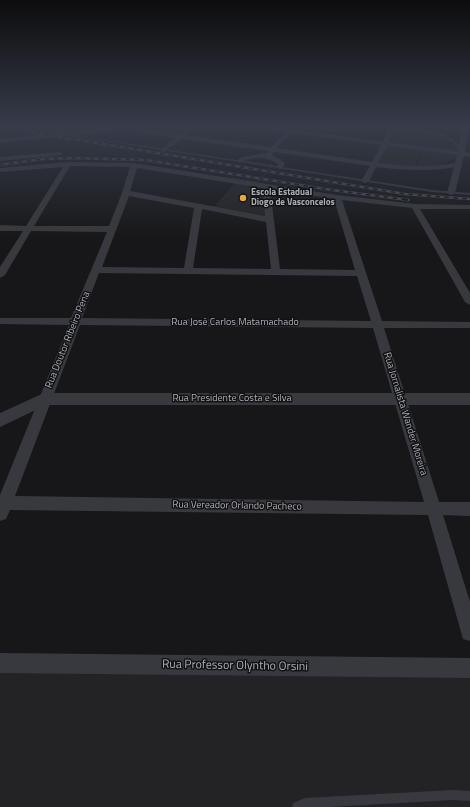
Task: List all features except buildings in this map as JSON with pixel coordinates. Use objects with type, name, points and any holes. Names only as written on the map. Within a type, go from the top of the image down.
[{"type":"street","points":[[0,275],[68,164]]},
{"type":"street","points":[[0,170],[68,164],[134,165],[337,197],[415,206],[470,207]]},
{"type":"street","points":[[363,164],[422,169],[439,168],[459,164],[451,193]]},
{"type":"street","name":"Rua Doutor Ribeiro Pena","points":[[2,509],[126,193],[134,165]]},
{"type":"street","points":[[365,181],[374,165]]},
{"type":"street","points":[[266,186],[276,272]]},
{"type":"street","points":[[126,193],[271,220]]},
{"type":"street","name":"Rua Jornalista Wander Moreira","points":[[337,197],[401,399],[470,632]]},
{"type":"street","points":[[188,271],[198,206]]},
{"type":"street","points":[[415,206],[470,302]]},
{"type":"street","points":[[0,228],[112,229]]},
{"type":"street","points":[[96,270],[362,273]]},
{"type":"street","name":"Rua José Carlos Matamachado","points":[[0,321],[470,325]]},
{"type":"street","name":"Rua Presidente Costa e Silva","points":[[0,421],[44,399],[470,399]]},
{"type":"street","name":"Rua Vereador Orlando Pacheco","points":[[2,509],[470,509]]},
{"type":"street","name":"Rua Professor Olyntho Orsini","points":[[0,663],[470,668]]},
{"type":"lane","points":[[259,164],[365,181],[451,193],[470,194]]},
{"type":"lane","points":[[296,807],[305,803],[453,795],[470,796]]},
{"type":"path","points":[[232,178],[258,182],[273,165],[263,164]]},
{"type":"shaded area","points":[[376,164],[416,164],[414,168]]},
{"type":"shaded area","points":[[417,164],[444,164],[437,167],[416,167]]},
{"type":"shaded area","name":"Escola Estadual Diogo de Vasconcelos","points":[[235,183],[264,188],[265,216],[214,207]]},
{"type":"shaded area","points":[[0,672],[470,676],[470,807],[0,807]]},
{"type":"railway","points":[[0,165],[10,164]]},
{"type":"railway","points":[[169,164],[325,189],[408,200],[402,199]]},
{"type":"railway","points":[[222,164],[405,194],[470,199]]},
{"type":"place","name":"Escola Estadual Diogo de Vasconcelos","points":[[243,198]]}]
